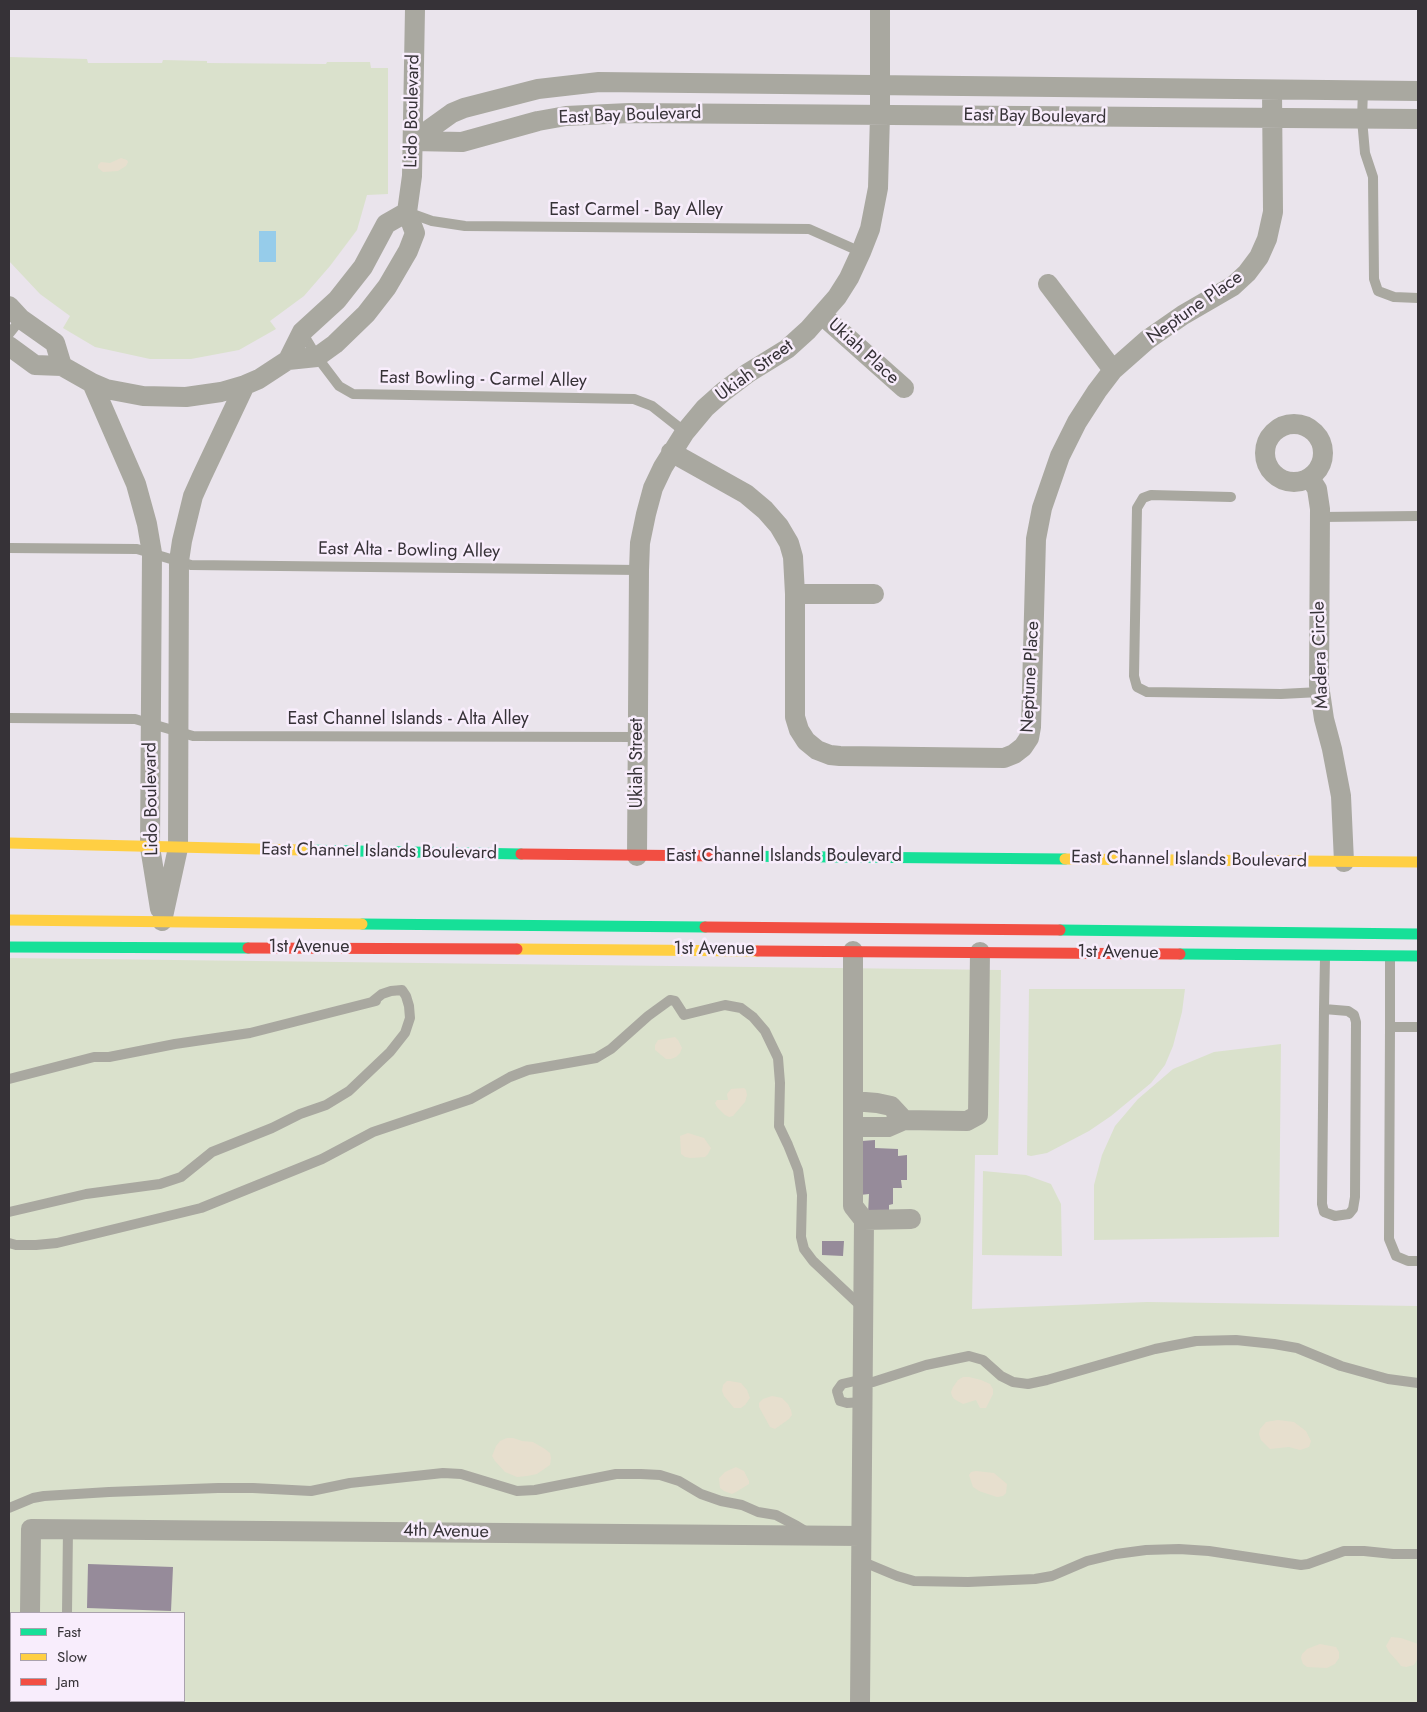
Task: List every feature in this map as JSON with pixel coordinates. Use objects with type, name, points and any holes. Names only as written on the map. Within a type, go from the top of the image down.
[{"type":"main road","name":"East Channel Islands Boulevard","points":[[9,844],[638,856],[1418,862]]},
{"type":"main road","points":[[9,920],[1418,934]]},
{"type":"main road","name":"1st Avenue","points":[[9,947],[1418,956]]},
{"type":"street","name":"Lido Boulevard","points":[[317,357],[351,330],[388,287],[408,251],[415,233],[407,212],[412,176],[415,9]]},
{"type":"street","name":"Ukiah Street","points":[[638,856],[640,543],[653,488],[671,452],[705,408],[723,392],[799,339],[822,315],[845,284],[861,252],[870,229],[878,188],[880,9]]},
{"type":"street","name":"East Bay Boulevard","points":[[413,141],[452,113],[464,108],[538,89],[576,84],[628,82],[1418,91]]},
{"type":"street","name":"Neptune Place","points":[[671,452],[746,494],[780,526],[789,542],[793,557],[795,594],[795,717],[799,730],[806,741],[817,750],[830,754],[859,756],[1004,758],[1014,754],[1023,747],[1029,738],[1031,728],[1036,539],[1042,508],[1060,456],[1077,422],[1113,370],[1147,340],[1183,315],[1233,286],[1259,257],[1267,239],[1273,212],[1272,90]]},
{"type":"street","name":"East Bay Boulevard","points":[[413,141],[462,142],[538,121],[590,114],[629,113],[1418,120]]},
{"type":"street","points":[[288,360],[302,332],[337,300],[351,284],[363,267],[386,224],[407,212]]},
{"type":"street","points":[[1048,284],[1113,370]]},
{"type":"street","name":"Ukiah Place","points":[[822,315],[904,388]]},
{"type":"street","points":[[13,320],[55,343],[62,366]]},
{"type":"street","points":[[9,346],[35,365],[62,366],[92,383],[120,392],[166,397],[205,395],[245,385],[288,360],[317,357]]},
{"type":"street","name":"Lido Boulevard","points":[[92,383],[136,484],[148,524],[152,553],[150,847],[162,921]]},
{"type":"street","name":"Lido Boulevard","points":[[162,921],[178,848],[179,561],[183,534],[193,496],[211,454],[245,385]]},
{"type":"street","name":"Madera Circle","points":[[1310,478],[1318,494],[1320,517],[1318,643],[1320,692],[1341,796],[1344,862]]},
{"type":"street","points":[[795,594],[874,594]]},
{"type":"street","points":[[853,951],[853,1206],[864,1220],[860,1703]]},
{"type":"street","points":[[853,1127],[888,1127],[904,1120],[967,1121],[978,1115],[980,952]]},
{"type":"street","points":[[853,1101],[891,1106],[904,1120]]},
{"type":"street","points":[[864,1220],[911,1219]]},
{"type":"street","name":"4th Avenue","points":[[30,1612],[31,1529],[861,1536]]},
{"type":"lane","points":[[1363,90],[1362,119],[1365,154],[1373,177],[1374,279],[1378,292],[1394,297],[1418,298]]},
{"type":"lane","name":"East Carmel - Bay Alley","points":[[407,212],[432,221],[465,226],[809,229],[861,252]]},
{"type":"lane","name":"East Bowling - Carmel Alley","points":[[302,332],[317,357],[339,386],[353,394],[634,399],[652,406],[685,432]]},
{"type":"lane","points":[[1231,497],[1151,495],[1142,498],[1137,508],[1134,676],[1137,687],[1147,692],[1281,694],[1320,692]]},
{"type":"lane","points":[[1320,517],[1418,516]]},
{"type":"lane","name":"East Alta - Bowling Alley","points":[[9,548],[137,549],[191,565],[639,570]]},
{"type":"lane","name":"East Channel Islands - Alta Alley","points":[[9,718],[135,719],[193,736],[638,737]]},
{"type":"lane","points":[[1324,1009],[1348,1011],[1354,1015],[1356,1022],[1355,1196],[1353,1209],[1349,1214],[1335,1216],[1324,1212],[1322,1204],[1324,1009],[1325,956]]},
{"type":"lane","points":[[1390,956],[1389,1239],[1396,1256],[1408,1261],[1418,1261]]},
{"type":"lane","points":[[9,1079],[94,1057],[109,1057],[175,1044],[250,1033],[372,1002],[382,994],[391,991],[402,990],[406,996],[410,1018],[405,1033],[390,1052],[349,1091],[326,1105],[300,1114],[272,1128],[212,1152],[181,1177],[160,1184],[86,1194],[10,1211]]},
{"type":"lane","points":[[10,1244],[36,1245],[57,1243],[201,1208],[322,1159],[373,1132],[471,1099],[510,1077],[528,1070],[596,1058],[611,1049],[648,1016],[670,1000],[674,1001],[684,1015],[726,1005],[740,1008],[753,1017],[765,1031],[778,1058],[780,1083],[778,1126],[798,1170],[802,1195],[802,1237],[804,1249],[813,1261],[863,1309]]},
{"type":"lane","points":[[1390,1026],[1418,1027]]},
{"type":"lane","points":[[863,1381],[873,1382],[926,1365],[969,1356],[983,1360],[1000,1376],[1013,1382],[1028,1384],[1155,1349],[1196,1341],[1236,1340],[1297,1348],[1341,1366],[1388,1379],[1418,1383]]},
{"type":"lane","points":[[9,1508],[33,1498],[44,1496],[198,1488],[311,1491],[350,1483],[443,1473],[471,1476],[517,1491],[535,1490],[616,1474],[641,1474],[660,1475],[679,1481],[714,1499],[742,1505],[758,1512],[776,1515],[811,1536]]},
{"type":"lane","points":[[67,1612],[68,1529]]},
{"type":"lane","points":[[861,1561],[914,1581],[968,1582],[1035,1579],[1052,1576],[1087,1561],[1116,1554],[1146,1550],[1179,1549],[1209,1551],[1301,1565],[1344,1551],[1364,1550],[1393,1554],[1418,1554]]},
{"type":"green space","points":[[9,57],[87,59],[88,63],[162,63],[163,60],[207,61],[207,63],[326,64],[327,62],[370,62],[371,68],[388,68],[388,194],[367,195],[357,230],[330,266],[304,296],[270,321],[276,329],[239,350],[191,359],[150,359],[95,347],[63,328],[70,316],[40,294],[9,261]]},
{"type":"green space","points":[[9,958],[1001,970],[998,1155],[975,1155],[972,1309],[1147,1302],[1418,1306],[1418,1703],[9,1703]]},
{"type":"green space","points":[[1029,989],[1185,989],[1182,1012],[1173,1046],[1165,1065],[1151,1083],[1111,1116],[1089,1131],[1047,1153],[1031,1156],[1027,1155]]},
{"type":"green space","points":[[1281,1044],[1279,1237],[1094,1240],[1094,1185],[1102,1155],[1115,1126],[1138,1099],[1173,1069],[1214,1052]]},
{"type":"green space","points":[[983,1171],[1026,1175],[1051,1184],[1061,1204],[1062,1256],[982,1255]]},
{"type":"sand","points":[[121,158],[128,162],[126,166],[118,171],[103,172],[98,168],[101,162],[110,163]]},
{"type":"sand","points":[[675,1037],[682,1048],[676,1057],[666,1059],[655,1050],[658,1040]]},
{"type":"sand","points":[[744,1088],[747,1095],[745,1102],[733,1116],[725,1115],[717,1107],[715,1103],[717,1100],[728,1100],[727,1094],[731,1089]]},
{"type":"sand","points":[[688,1133],[704,1138],[711,1148],[705,1157],[691,1158],[681,1154],[680,1136]]},
{"type":"sand","points":[[963,1377],[981,1380],[990,1384],[993,1394],[986,1408],[980,1408],[976,1400],[963,1404],[954,1399],[951,1392],[953,1387]]},
{"type":"sand","points":[[727,1381],[741,1383],[747,1390],[750,1398],[741,1408],[734,1408],[724,1396],[722,1391],[723,1385]]},
{"type":"sand","points":[[772,1396],[782,1398],[788,1404],[792,1415],[775,1429],[770,1427],[759,1407],[759,1403],[763,1399]]},
{"type":"sand","points":[[1278,1420],[1294,1422],[1306,1431],[1311,1441],[1309,1447],[1300,1450],[1289,1447],[1270,1449],[1261,1440],[1260,1429],[1266,1422]]},
{"type":"sand","points":[[507,1438],[533,1442],[545,1449],[550,1453],[550,1465],[537,1474],[527,1476],[517,1477],[505,1472],[492,1456],[500,1441]]},
{"type":"sand","points":[[736,1467],[744,1471],[749,1484],[732,1494],[720,1488],[719,1478],[725,1472]]},
{"type":"sand","points":[[971,1472],[994,1473],[1007,1484],[1006,1493],[1003,1496],[997,1497],[973,1487],[969,1475]]},
{"type":"sand","points":[[1391,1637],[1401,1638],[1418,1644],[1418,1658],[1414,1665],[1401,1666],[1389,1652],[1386,1646]]},
{"type":"sand","points":[[1320,1644],[1336,1647],[1339,1652],[1339,1658],[1335,1664],[1327,1668],[1307,1667],[1303,1664],[1302,1654],[1307,1649]]},
{"type":"water","points":[[259,231],[276,231],[276,262],[259,262]]},
{"type":"building","points":[[875,1140],[875,1148],[898,1149],[898,1156],[907,1155],[907,1180],[901,1180],[902,1188],[893,1188],[893,1204],[889,1205],[889,1213],[868,1214],[869,1194],[860,1195],[862,1141]]},
{"type":"building","points":[[822,1241],[844,1241],[843,1256],[822,1255]]},
{"type":"building","points":[[88,1564],[173,1567],[171,1611],[87,1608]]},
{"type":"traffic: fast","points":[[302,850],[521,854]]},
{"type":"traffic: fast","points":[[721,856],[1065,859]]},
{"type":"traffic: fast","points":[[362,924],[705,927]]},
{"type":"traffic: fast","points":[[1060,930],[1418,934]]},
{"type":"traffic: fast","points":[[9,947],[248,948]]},
{"type":"traffic: fast","points":[[1180,954],[1418,956]]},
{"type":"traffic: slow","points":[[9,843],[302,850]]},
{"type":"traffic: slow","points":[[1065,859],[1418,862]]},
{"type":"traffic: slow","points":[[9,920],[362,924]]},
{"type":"traffic: slow","points":[[517,949],[757,951]]},
{"type":"traffic: jam","points":[[521,854],[721,856]]},
{"type":"traffic: jam","points":[[705,927],[1060,930]]},
{"type":"traffic: jam","points":[[248,948],[517,949]]},
{"type":"traffic: jam","points":[[757,951],[1180,954]]}]
